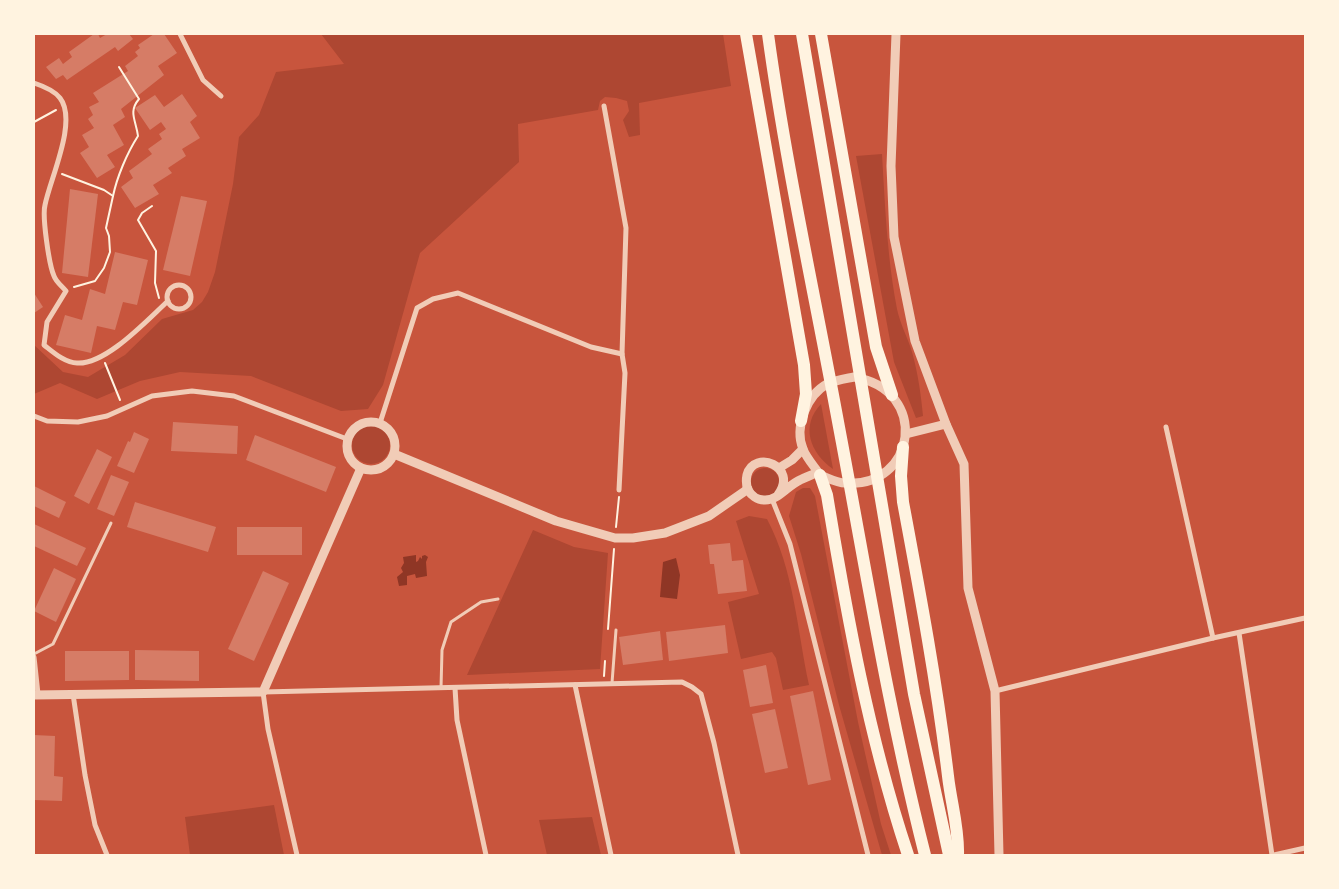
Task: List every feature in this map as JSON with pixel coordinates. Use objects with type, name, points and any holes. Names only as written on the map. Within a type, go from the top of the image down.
[{"type":"highway","points":[[746,34],[804,365],[806,394],[801,421]]},
{"type":"highway","points":[[768,34],[782,124],[881,650],[925,855]]},
{"type":"highway","points":[[802,34],[914,694],[950,855]]},
{"type":"highway","points":[[821,34],[876,347],[892,395]]},
{"type":"highway","points":[[904,447],[900,476],[903,502],[940,710],[958,840],[958,855]]},
{"type":"highway","points":[[819,474],[827,495],[871,728],[885,782],[908,855]]},
{"type":"street","points":[[180,34],[203,80],[221,96]]},
{"type":"street","points":[[896,34],[891,166],[894,237],[915,341],[946,424],[964,464],[968,588],[995,691],[999,855]]},
{"type":"street","points":[[34,83],[44,86],[60,98],[66,118],[62,149],[44,207],[54,278],[66,290],[47,322],[44,345],[56,355],[76,363],[88,362],[109,354],[168,301],[169,291],[175,286],[182,285],[190,293],[190,302],[181,308],[173,307],[168,301]]},
{"type":"street","points":[[604,106],[626,228],[622,354],[625,373],[619,490]]},
{"type":"street","points":[[380,423],[417,308],[433,299],[458,293],[591,347],[622,354]]},
{"type":"street","points":[[854,378],[868,380],[881,386],[892,395],[903,413],[906,434],[904,447],[894,464],[880,477],[862,483],[843,483],[819,474],[803,449],[800,435],[801,421],[814,394],[826,385],[839,379],[854,378]]},
{"type":"street","points":[[34,416],[47,421],[78,422],[107,416],[152,396],[192,391],[234,396],[347,439]]},
{"type":"street","points":[[366,422],[380,423],[390,430],[395,442],[394,454],[386,465],[374,470],[361,468],[352,461],[347,451],[347,439],[354,428],[366,422]]},
{"type":"street","points":[[906,434],[946,424]]},
{"type":"street","points":[[1166,427],[1213,638]]},
{"type":"street","points":[[779,468],[792,460],[803,449]]},
{"type":"street","points":[[394,454],[556,521],[615,538],[633,538],[665,533],[709,516],[748,489]]},
{"type":"street","points":[[775,497],[783,489],[783,474],[772,463],[763,462],[754,465],[748,471],[746,480],[748,489],[754,496],[762,500],[775,497],[799,480],[819,474]]},
{"type":"street","points":[[297,855],[268,728],[263,692],[361,468]]},
{"type":"street","points":[[775,497],[790,544],[868,855]]},
{"type":"street","points":[[995,691],[1213,638],[1305,618]]},
{"type":"street","points":[[1239,633],[1273,855],[1305,848]]},
{"type":"street","points":[[34,655],[36,695],[263,692],[682,682],[701,694],[715,748],[738,855]]},
{"type":"street","points":[[575,685],[611,855]]},
{"type":"street","points":[[455,688],[458,720],[486,855]]},
{"type":"street","points":[[74,694],[93,817],[107,855]]},
{"type":"lane","points":[[34,655],[53,644],[111,523]]},
{"type":"lane","points":[[441,688],[442,650],[451,622],[480,602],[498,599]]},
{"type":"lane","points":[[612,683],[616,630]]},
{"type":"path","points":[[66,290],[80,284],[95,281],[104,268],[110,252],[109,236],[106,228],[116,182],[138,136],[133,106],[139,99],[119,66]]},
{"type":"path","points":[[34,122],[63,106]]},
{"type":"path","points":[[55,172],[104,190],[113,196]]},
{"type":"path","points":[[152,206],[142,213],[138,220],[156,251],[155,283],[161,307]]},
{"type":"path","points":[[106,366],[124,408]]},
{"type":"path","points":[[607,635],[619,490]]},
{"type":"path","points":[[603,684],[606,655]]},
{"type":"shaded area","points":[[321,34],[723,34],[731,86],[639,103],[640,135],[629,137],[623,120],[629,111],[627,101],[616,98],[605,97],[600,101],[598,110],[518,124],[519,162],[420,253],[383,385],[368,409],[341,411],[251,376],[180,372],[140,381],[97,399],[60,383],[34,394],[34,345],[63,372],[88,377],[125,355],[162,319],[193,310],[202,302],[208,292],[215,272],[233,184],[239,137],[259,115],[276,72],[344,64]]},
{"type":"shaded area","points":[[882,154],[887,232],[898,315],[918,376],[923,416],[916,418],[894,362],[856,156]]},
{"type":"shaded area","points":[[821,404],[833,469],[818,455],[810,439],[811,421]]},
{"type":"shaded area","points":[[371,426],[384,432],[390,445],[384,458],[371,464],[358,458],[352,445],[358,432]]},
{"type":"shaded area","points":[[765,468],[775,472],[779,482],[775,492],[765,496],[755,492],[751,482],[755,472]]},
{"type":"shaded area","points":[[803,488],[810,488],[815,496],[858,722],[881,824],[891,855],[882,855],[839,705],[801,554],[789,516],[796,492]]},
{"type":"shaded area","points":[[749,516],[767,519],[776,538],[794,600],[809,685],[783,690],[776,658],[772,652],[741,659],[728,602],[759,594],[736,521]]},
{"type":"shaded area","points":[[533,530],[574,547],[608,553],[600,669],[467,675]]},
{"type":"shaded area","points":[[416,555],[416,562],[420,557],[422,559],[422,556],[428,557],[426,562],[427,576],[416,578],[415,574],[407,576],[407,585],[399,586],[397,577],[403,572],[401,568],[404,563],[403,557]]},
{"type":"shaded area","points":[[676,558],[680,575],[677,599],[660,597],[663,562]]},
{"type":"shaded area","points":[[274,805],[284,855],[190,855],[185,817]]},
{"type":"shaded area","points":[[592,817],[601,855],[547,855],[539,820]]},
{"type":"building","points":[[94,34],[98,34],[100,38],[107,34],[129,34],[133,39],[118,51],[115,47],[67,80],[63,75],[56,79],[46,67],[59,58],[63,64],[72,57],[69,52]]},
{"type":"building","points":[[154,34],[164,34],[177,53],[158,66],[164,75],[121,109],[125,117],[113,125],[124,145],[107,155],[115,167],[97,178],[80,153],[89,147],[82,135],[94,128],[88,119],[93,115],[89,107],[99,102],[93,93],[128,71],[125,66],[138,56],[135,52],[140,48],[138,45]]},
{"type":"building","points":[[182,94],[197,116],[190,122],[200,138],[182,149],[186,156],[168,168],[172,173],[153,185],[159,194],[135,208],[121,187],[133,178],[129,171],[152,154],[148,149],[162,139],[159,134],[166,129],[161,122],[150,130],[135,108],[155,95],[164,107]]},
{"type":"building","points":[[70,189],[98,194],[88,277],[62,273]]},
{"type":"building","points":[[181,196],[207,201],[190,276],[163,270]]},
{"type":"building","points":[[115,252],[148,260],[137,305],[123,302],[115,330],[97,326],[91,353],[56,345],[65,315],[82,320],[90,289],[105,294]]},
{"type":"building","points":[[34,293],[43,307],[34,313]]},
{"type":"building","points":[[173,422],[238,426],[237,454],[171,451]]},
{"type":"building","points":[[134,432],[149,439],[134,473],[117,466]]},
{"type":"building","points":[[255,435],[336,467],[326,492],[246,460]]},
{"type":"building","points":[[97,449],[112,457],[89,504],[74,496]]},
{"type":"building","points":[[111,475],[129,482],[114,516],[97,509]]},
{"type":"building","points":[[34,486],[66,502],[59,518],[34,506]]},
{"type":"building","points":[[135,502],[216,527],[208,552],[127,527]]},
{"type":"building","points":[[34,524],[86,548],[77,566],[34,546]]},
{"type":"building","points":[[237,527],[302,527],[302,555],[237,555]]},
{"type":"building","points":[[730,543],[732,561],[743,560],[747,591],[718,594],[714,564],[710,564],[708,545]]},
{"type":"building","points":[[54,568],[76,579],[56,622],[34,611]]},
{"type":"building","points":[[263,571],[289,583],[254,661],[228,649]]},
{"type":"building","points":[[725,625],[728,653],[669,661],[666,632]]},
{"type":"building","points":[[660,631],[663,660],[623,665],[619,637]]},
{"type":"building","points":[[135,650],[199,651],[199,681],[135,680]]},
{"type":"building","points":[[65,651],[129,651],[129,680],[65,681]]},
{"type":"building","points":[[766,665],[773,703],[750,707],[743,670]]},
{"type":"building","points":[[813,691],[831,780],[808,785],[790,696]]},
{"type":"building","points":[[775,709],[788,768],[765,773],[752,714]]},
{"type":"building","points":[[34,735],[55,736],[54,776],[63,777],[62,801],[34,800]]}]
